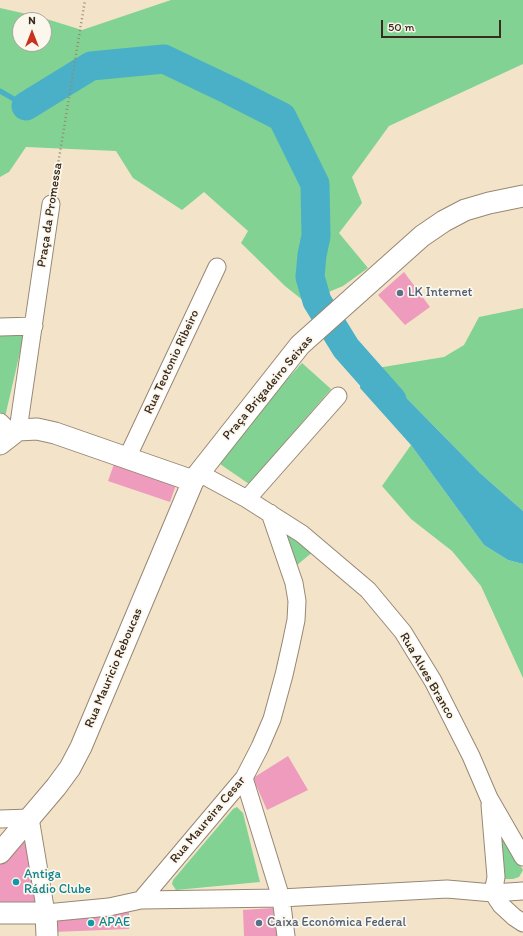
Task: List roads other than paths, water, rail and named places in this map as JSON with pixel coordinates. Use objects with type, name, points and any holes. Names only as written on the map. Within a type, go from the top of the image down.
[{"type":"street","name":"Praça Brigadeiro Seixas","points":[[196,477],[300,345],[422,236],[464,210],[523,196]]},
{"type":"street","name":"Praça da Promessa","points":[[8,433],[34,326],[51,204]]},
{"type":"street","name":"Rua Teotonio Ribeiro","points":[[127,458],[217,266]]},
{"type":"street","points":[[0,327],[34,326]]},
{"type":"street","points":[[247,499],[338,396]]},
{"type":"street","points":[[8,433],[37,429],[55,433],[127,458],[196,477],[247,499],[270,513]]},
{"type":"street","name":"Rua Mauricio Reboucas","points":[[0,853],[56,787],[70,768],[81,747],[196,477]]},
{"type":"street","name":"Rua Maureira Cesar","points":[[141,900],[244,778],[272,719],[284,675],[296,620],[297,601],[294,583],[270,513]]},
{"type":"street","name":"Rua Alves Branco","points":[[270,513],[302,534],[368,590],[403,632],[433,681],[471,756],[490,798],[523,857]]},
{"type":"street","points":[[244,778],[281,898],[286,936]]},
{"type":"street","points":[[490,798],[496,877],[493,893],[501,905],[523,923]]},
{"type":"street","points":[[0,819],[30,818],[46,913],[47,936]]},
{"type":"street","points":[[0,914],[46,913],[109,907],[141,900],[281,898],[447,889],[493,893],[523,890]]},
{"type":"water","points":[[377,368],[480,473],[523,511],[523,564],[508,560],[484,545],[411,445],[360,388],[361,378],[366,371]]},
{"type":"waterway","points":[[26,106],[91,66],[164,59],[282,117],[315,184],[316,236],[312,255],[310,277],[317,301],[346,348],[392,400]]},
{"type":"waterway","points":[[0,91],[26,106]]},
{"type":"place","name":"LK Internet","points":[[400,293]]},
{"type":"place","name":"Antiga Rádio Clube","points":[[16,882]]},
{"type":"place","name":"APAE","points":[[91,923]]},
{"type":"place","name":"Caixa Econômica Federal","points":[[259,923]]}]
